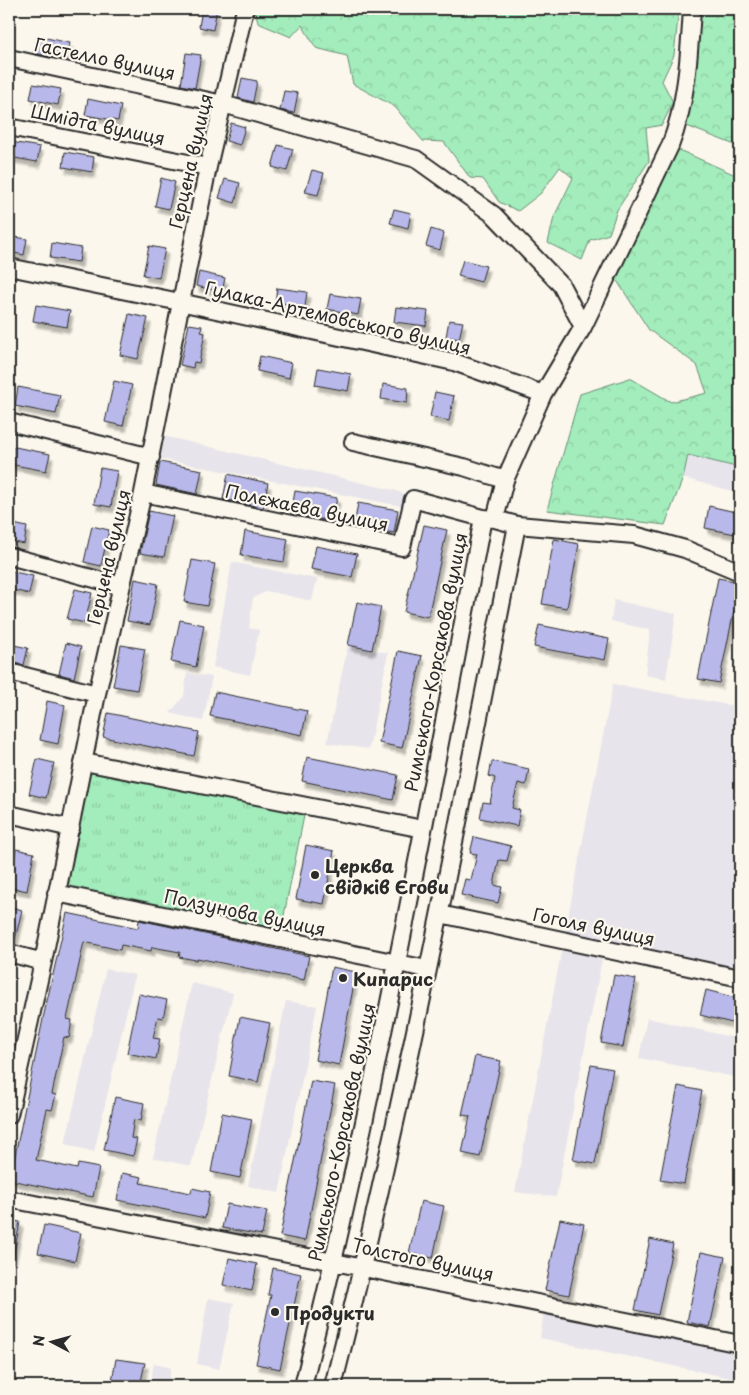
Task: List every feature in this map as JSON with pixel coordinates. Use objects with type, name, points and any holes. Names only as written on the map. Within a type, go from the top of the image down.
[{"type":"street","name":"Герцена вулиця","points":[[9,1115],[14,1062],[43,962],[97,694],[144,493],[208,167],[245,9]]},
{"type":"street","name":"Римського-Корсакова вулиця","points":[[303,1386],[334,1262],[398,964],[423,829],[489,518],[543,394],[583,327],[670,146],[679,123],[689,64],[692,9]]},
{"type":"street","name":"Гастелло вулиця","points":[[9,58],[223,104]]},
{"type":"street","points":[[223,104],[416,159],[494,215],[561,286],[583,327]]},
{"type":"street","name":"Шмідта вулиця","points":[[9,127],[208,167]]},
{"type":"street","name":"Гулака-Артемовського вулиця","points":[[9,267],[454,362],[543,394]]},
{"type":"street","points":[[9,422],[151,457]]},
{"type":"street","points":[[353,442],[464,467],[505,480]]},
{"type":"street","name":"Полєжаєва вулиця","points":[[144,493],[402,547],[413,499],[489,518]]},
{"type":"street","points":[[489,518],[517,525],[634,535],[685,549],[740,572]]},
{"type":"street","points":[[333,1386],[363,1268],[440,914],[517,525]]},
{"type":"street","points":[[9,556],[121,586]]},
{"type":"street","points":[[9,672],[97,694]]},
{"type":"street","points":[[84,762],[423,829]]},
{"type":"street","points":[[9,814],[71,828]]},
{"type":"street","name":"Ползунова вулиця","points":[[56,893],[427,969]]},
{"type":"street","name":"Гоголя вулиця","points":[[440,914],[740,978]]},
{"type":"street","points":[[9,954],[43,962]]},
{"type":"street","name":"Толстого вулиця","points":[[9,1200],[334,1262],[740,1344]]},
{"type":"shaded area","points":[[155,434],[397,491],[413,499],[411,508],[151,457]]},
{"type":"shaded area","points":[[688,455],[740,468],[740,493],[683,478]]},
{"type":"shaded area","points":[[232,562],[317,579],[312,601],[267,591],[253,598],[249,628],[259,630],[250,675],[213,667]]},
{"type":"shaded area","points":[[614,600],[676,614],[666,679],[645,675],[650,630],[611,621]]},
{"type":"shaded area","points":[[348,645],[388,653],[369,749],[327,743]]},
{"type":"shaded area","points":[[187,673],[212,677],[203,721],[170,713],[184,696]]},
{"type":"shaded area","points":[[613,684],[740,707],[740,978],[604,949],[556,1197],[515,1192]]},
{"type":"shaded area","points":[[106,969],[135,975],[94,1152],[65,1144]]},
{"type":"shaded area","points":[[192,983],[233,993],[191,1166],[153,1158]]},
{"type":"shaded area","points":[[286,1001],[317,1006],[279,1193],[248,1186]]},
{"type":"shaded area","points":[[647,1018],[740,1039],[740,1078],[639,1058]]},
{"type":"shaded area","points":[[208,1298],[234,1303],[219,1369],[197,1364]]},
{"type":"shaded area","points":[[545,1305],[740,1344],[740,1380],[540,1338]]},
{"type":"shaded area","points":[[154,1363],[171,1368],[168,1386],[150,1386]]},
{"type":"green space","points":[[255,9],[679,9],[674,55],[662,81],[673,102],[662,125],[646,128],[649,161],[617,210],[609,234],[590,240],[582,260],[548,243],[554,217],[573,178],[560,167],[541,193],[518,211],[499,202],[483,179],[470,178],[444,142],[423,141],[395,107],[353,84],[347,56],[316,48],[302,25],[291,37],[258,23]]},
{"type":"green space","points":[[692,9],[740,9],[740,147],[679,123]]},
{"type":"green space","points":[[670,146],[740,177],[740,468],[688,455],[683,478],[665,525],[547,510],[580,394],[630,378],[671,402],[707,393],[697,365],[649,330],[610,270]]},
{"type":"green space","points":[[84,762],[306,806],[279,940],[56,893]]},
{"type":"building","points":[[202,9],[217,9],[213,30],[199,27]]},
{"type":"building","points":[[37,36],[70,43],[66,60],[34,53]]},
{"type":"building","points":[[186,53],[201,55],[195,88],[181,85]]},
{"type":"building","points":[[242,78],[257,81],[253,102],[238,98]]},
{"type":"building","points":[[33,84],[61,89],[58,105],[30,99]]},
{"type":"building","points":[[284,91],[298,93],[294,113],[280,110]]},
{"type":"building","points":[[88,99],[121,106],[118,121],[85,115]]},
{"type":"building","points":[[231,123],[245,127],[240,145],[226,141]]},
{"type":"building","points":[[11,142],[40,147],[37,162],[9,157]]},
{"type":"building","points":[[278,145],[293,149],[287,171],[272,167]]},
{"type":"building","points":[[65,152],[94,157],[92,172],[63,167]]},
{"type":"building","points":[[312,170],[324,173],[318,195],[305,192]]},
{"type":"building","points":[[161,178],[175,182],[169,209],[155,206]]},
{"type":"building","points":[[225,179],[240,183],[235,203],[219,198]]},
{"type":"building","points":[[394,209],[411,213],[408,228],[390,223]]},
{"type":"building","points":[[431,229],[444,233],[440,250],[426,246]]},
{"type":"building","points":[[9,236],[27,239],[24,255],[9,252]]},
{"type":"building","points":[[52,243],[81,248],[79,262],[50,258]]},
{"type":"building","points":[[149,246],[165,249],[159,278],[143,275]]},
{"type":"building","points":[[463,260],[486,266],[481,282],[458,276]]},
{"type":"building","points":[[199,272],[225,278],[222,292],[196,286]]},
{"type":"building","points":[[277,288],[307,292],[305,307],[275,302]]},
{"type":"building","points":[[330,294],[361,299],[358,315],[327,309]]},
{"type":"building","points":[[36,305],[70,311],[67,327],[33,321]]},
{"type":"building","points":[[396,307],[428,311],[426,326],[394,322]]},
{"type":"building","points":[[129,314],[148,318],[138,359],[120,355]]},
{"type":"building","points":[[449,320],[463,322],[459,339],[446,337]]},
{"type":"building","points":[[189,324],[202,326],[201,332],[205,333],[199,363],[194,362],[193,368],[180,365]]},
{"type":"building","points":[[260,356],[292,363],[289,378],[257,371]]},
{"type":"building","points":[[318,368],[351,374],[348,391],[315,385]]},
{"type":"building","points":[[114,381],[132,385],[123,426],[105,422]]},
{"type":"building","points":[[383,384],[408,388],[407,403],[381,399]]},
{"type":"building","points":[[18,387],[60,395],[56,414],[15,406]]},
{"type":"building","points":[[435,392],[454,396],[449,421],[430,417]]},
{"type":"building","points":[[10,446],[50,454],[46,471],[9,464]]},
{"type":"building","points":[[160,462],[202,470],[197,494],[156,485]]},
{"type":"building","points":[[100,468],[117,471],[111,507],[94,504]]},
{"type":"building","points":[[228,474],[268,483],[263,508],[223,499]]},
{"type":"building","points":[[295,491],[337,498],[332,521],[291,514]]},
{"type":"building","points":[[358,503],[398,510],[394,533],[354,526]]},
{"type":"building","points":[[709,506],[740,513],[740,535],[705,528]]},
{"type":"building","points":[[149,511],[173,516],[164,557],[140,553]]},
{"type":"building","points":[[9,523],[27,527],[24,544],[9,541]]},
{"type":"building","points":[[424,525],[447,530],[428,617],[404,612]]},
{"type":"building","points":[[92,526],[109,530],[101,566],[84,562]]},
{"type":"building","points":[[245,531],[288,539],[284,562],[241,555]]},
{"type":"building","points":[[554,539],[579,544],[567,608],[542,604]]},
{"type":"building","points":[[316,546],[357,554],[352,577],[311,569]]},
{"type":"building","points":[[192,560],[215,564],[207,606],[184,602]]},
{"type":"building","points":[[9,571],[33,576],[29,594],[9,589]]},
{"type":"building","points":[[718,578],[740,582],[719,683],[698,679]]},
{"type":"building","points":[[135,579],[158,584],[150,625],[127,621]]},
{"type":"building","points":[[75,589],[92,593],[85,623],[67,619]]},
{"type":"building","points":[[357,602],[381,607],[372,650],[348,645]]},
{"type":"building","points":[[180,620],[204,625],[196,667],[171,662]]},
{"type":"building","points":[[539,625],[609,639],[605,660],[534,647]]},
{"type":"building","points":[[66,643],[81,647],[74,678],[59,674]]},
{"type":"building","points":[[9,644],[28,648],[24,665],[9,662]]},
{"type":"building","points":[[121,645],[145,649],[137,690],[113,686]]},
{"type":"building","points":[[398,651],[422,656],[402,748],[379,743]]},
{"type":"building","points":[[215,692],[307,711],[302,735],[210,716]]},
{"type":"building","points":[[47,701],[65,705],[58,744],[40,740]]},
{"type":"building","points":[[108,713],[199,732],[194,756],[103,737]]},
{"type":"building","points":[[307,757],[398,775],[393,800],[302,781]]},
{"type":"building","points":[[37,759],[54,763],[46,798],[29,794]]},
{"type":"building","points":[[492,761],[529,769],[526,785],[518,783],[512,808],[520,810],[517,826],[480,818],[483,802],[490,803],[495,778],[489,776]]},
{"type":"building","points":[[474,837],[511,846],[507,861],[499,860],[494,885],[502,887],[498,903],[461,895],[465,879],[471,880],[477,854],[470,853]]},
{"type":"building","name":"Церква свідків Єгови","points":[[306,845],[334,851],[324,904],[296,899]]},
{"type":"building","points":[[16,849],[34,853],[27,891],[9,887]]},
{"type":"building","points":[[9,906],[22,910],[14,944],[9,943]]},
{"type":"building","points":[[67,913],[138,928],[139,920],[309,956],[304,980],[197,958],[196,960],[179,957],[180,952],[152,947],[151,951],[121,945],[120,950],[84,942],[67,1019],[72,1020],[69,1038],[64,1037],[52,1094],[56,1095],[52,1110],[47,1109],[36,1160],[77,1169],[78,1164],[99,1168],[93,1197],[10,1180]]},
{"type":"building","points":[[332,967],[356,972],[339,1065],[315,1060]]},
{"type":"building","points":[[614,975],[636,979],[623,1047],[601,1043]]},
{"type":"building","points":[[706,990],[740,999],[740,1025],[700,1015]]},
{"type":"building","points":[[139,994],[167,1000],[163,1018],[158,1017],[153,1038],[160,1039],[156,1059],[127,1053]]},
{"type":"building","points":[[240,1017],[270,1023],[258,1082],[229,1076]]},
{"type":"building","points":[[475,1056],[501,1061],[480,1157],[462,1153],[470,1116],[462,1115]]},
{"type":"building","points":[[591,1065],[613,1069],[595,1164],[573,1160]]},
{"type":"building","points":[[311,1081],[335,1085],[305,1241],[280,1236]]},
{"type":"building","points":[[678,1086],[702,1091],[684,1184],[660,1180]]},
{"type":"building","points":[[115,1097],[144,1103],[141,1121],[134,1119],[131,1138],[137,1139],[133,1156],[104,1150]]},
{"type":"building","points":[[222,1113],[252,1119],[240,1178],[211,1172]]},
{"type":"building","points":[[122,1173],[142,1177],[140,1183],[191,1193],[192,1188],[210,1192],[205,1218],[117,1200]]},
{"type":"building","points":[[421,1201],[444,1206],[433,1258],[409,1253]]},
{"type":"building","points":[[227,1204],[267,1211],[262,1235],[222,1228]]},
{"type":"building","points":[[560,1219],[584,1224],[569,1295],[545,1290]]},
{"type":"building","points":[[9,1220],[20,1222],[13,1258],[9,1258]]},
{"type":"building","points":[[44,1225],[81,1233],[75,1261],[38,1253]]},
{"type":"building","points":[[650,1239],[673,1244],[658,1315],[635,1310]]},
{"type":"building","points":[[701,1252],[725,1257],[710,1327],[687,1322]]},
{"type":"building","points":[[229,1258],[257,1264],[252,1291],[223,1285]]},
{"type":"building","points":[[273,1268],[301,1274],[280,1369],[256,1364],[271,1295],[268,1295]]},
{"type":"building","points":[[116,1359],[145,1363],[140,1386],[111,1386]]},
{"type":"place","name":"Церква свідків Єгови","points":[[315,875]]},
{"type":"place","name":"Кипарис","points":[[343,978]]},
{"type":"place","name":"Продукти","points":[[275,1312]]}]
